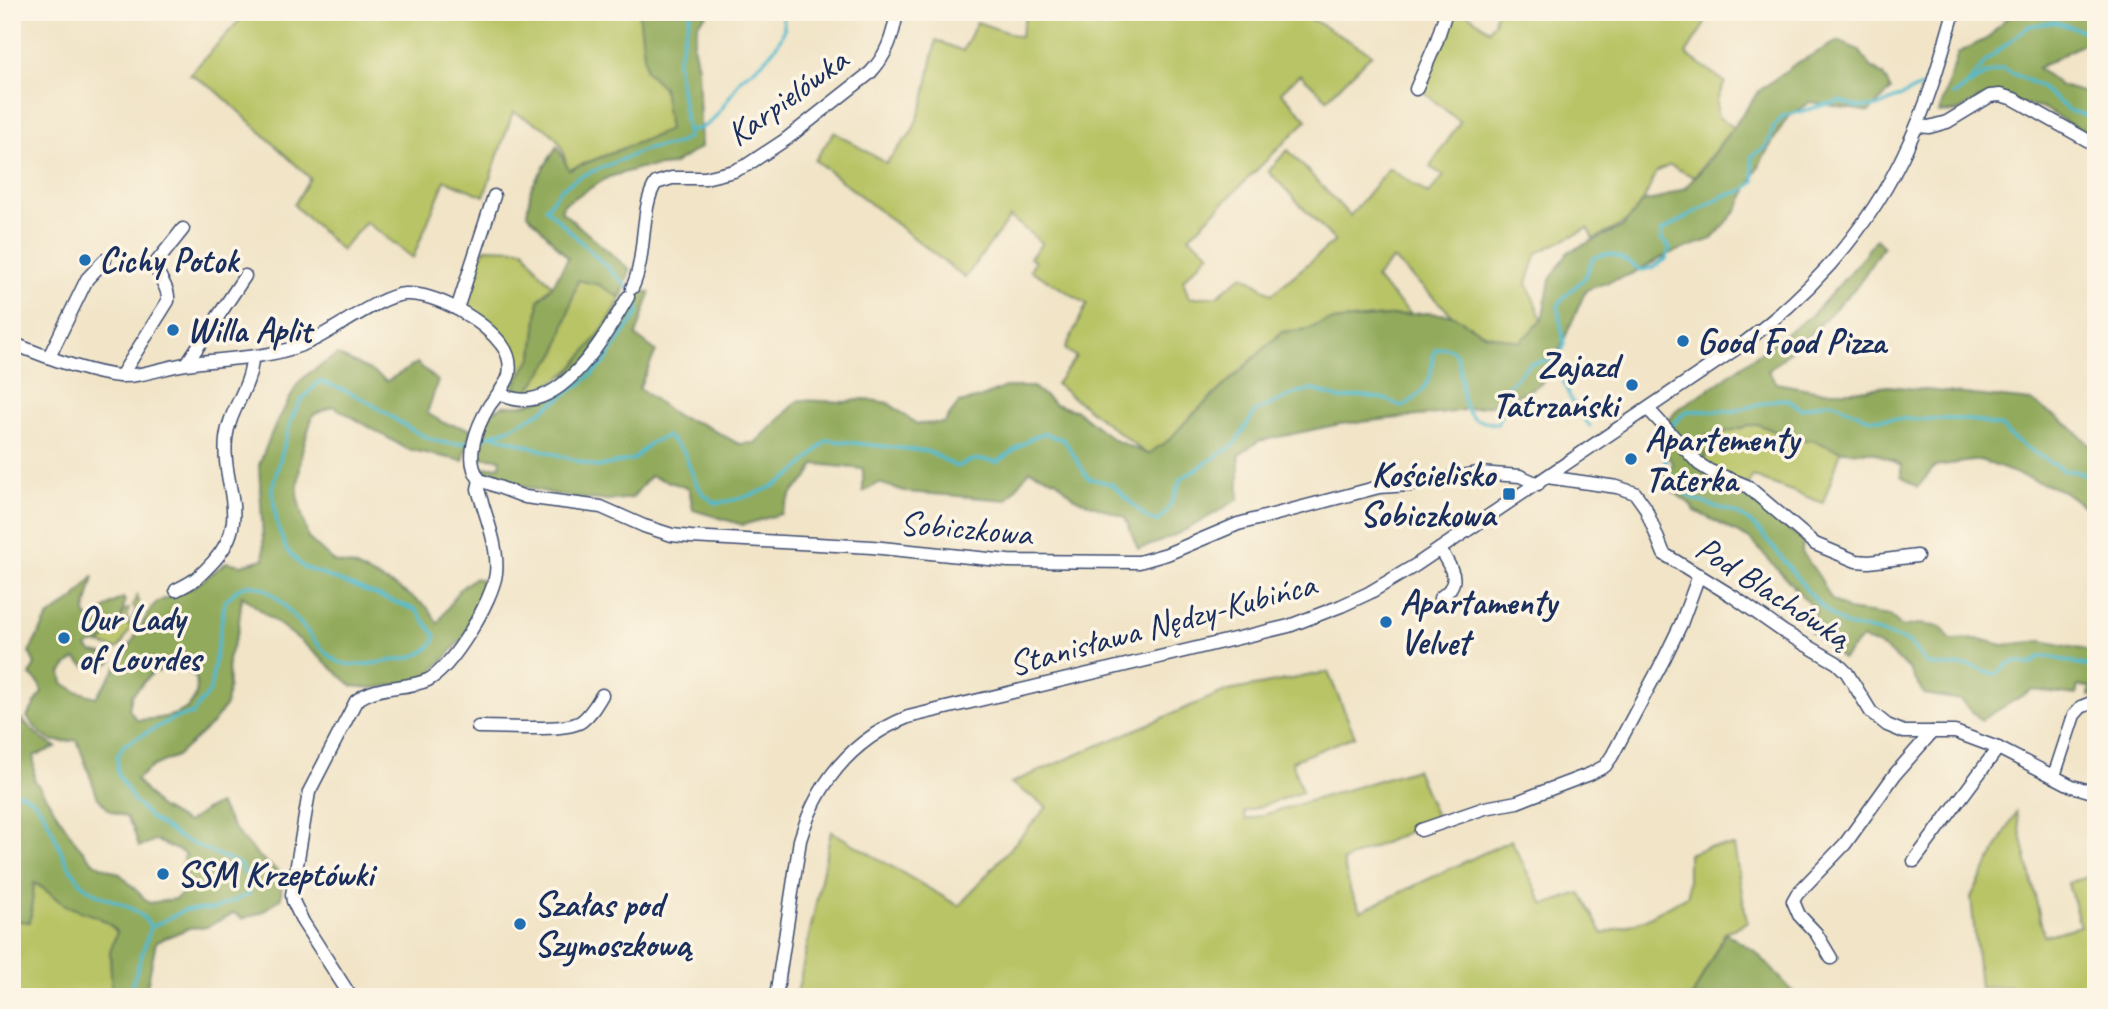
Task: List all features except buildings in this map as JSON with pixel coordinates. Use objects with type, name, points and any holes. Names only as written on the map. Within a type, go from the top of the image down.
[{"type":"street","name":"Karpielówka","points":[[499,393],[512,399],[542,395],[565,382],[586,362],[604,338],[630,293],[640,269],[649,201],[656,183],[672,178],[705,178],[734,171],[785,140],[870,73],[880,62],[888,48],[897,12]]},
{"type":"street","points":[[1416,89],[1446,12]]},
{"type":"street","name":"Stanisława Nędzy-Kubińca","points":[[776,997],[800,840],[814,802],[843,759],[875,733],[908,717],[1289,626],[1369,593],[1542,481],[1758,333],[1807,291],[1840,255],[1870,214],[1917,126],[1954,12]]},
{"type":"street","points":[[1917,126],[1930,127],[1947,122],[1990,96],[2000,95],[2014,99],[2096,145]]},
{"type":"street","points":[[457,309],[494,196]]},
{"type":"street","points":[[121,376],[168,301],[169,293],[156,266],[183,229]]},
{"type":"street","points":[[49,357],[87,279],[105,260]]},
{"type":"street","points":[[187,363],[246,276]]},
{"type":"street","points":[[12,343],[49,357],[121,376],[187,363],[252,358],[292,349],[398,295],[424,297],[457,309],[484,326],[507,353],[509,373],[480,424],[472,450],[471,464],[480,480],[478,489],[494,547],[496,572],[477,619],[445,668],[429,679],[390,687],[362,696],[356,701],[310,792],[293,901],[303,922],[351,997]]},
{"type":"street","points":[[176,590],[195,581],[223,552],[229,541],[233,509],[226,440],[228,427],[250,380],[252,358]]},
{"type":"street","points":[[1648,409],[1699,464],[1747,486],[1815,544],[1856,561],[1917,556]]},
{"type":"street","name":"Sobiczkowa","points":[[480,480],[525,497],[601,507],[672,535],[884,548],[1008,561],[1084,563],[1139,562],[1167,554],[1238,524],[1379,487],[1409,485],[1479,472],[1542,481]]},
{"type":"street","name":"Pod Blachówką","points":[[1542,481],[1628,489],[1635,493],[1646,507],[1664,554],[1837,663],[1847,673],[1871,712],[1887,725],[1904,732],[1955,732],[1998,748],[2073,786],[2096,793]]},
{"type":"street","points":[[1440,549],[1455,577],[1453,586],[1440,598]]},
{"type":"street","points":[[1421,830],[1485,808],[1517,802],[1605,766],[1664,659],[1681,624],[1699,575]]},
{"type":"street","points":[[478,727],[565,727],[580,723],[595,708],[601,695]]},
{"type":"street","points":[[2054,776],[2074,715],[2081,707],[2096,701]]},
{"type":"street","points":[[1831,958],[1816,933],[1799,915],[1793,901],[1845,844],[1889,783],[1932,732]]},
{"type":"street","points":[[1914,861],[1998,748]]},
{"type":"green space","points":[[247,12],[639,12],[646,71],[663,87],[670,130],[568,170],[562,149],[554,136],[513,112],[484,196],[445,180],[413,258],[366,222],[341,250],[294,205],[310,178],[218,92],[190,74]]},
{"type":"green space","points":[[639,12],[710,12],[699,22],[693,45],[698,67],[701,147],[672,165],[640,168],[609,177],[564,204],[561,211],[630,270],[621,298],[599,285],[578,280],[557,351],[526,394],[516,392],[516,383],[533,356],[539,300],[553,285],[568,258],[527,213],[531,188],[557,146],[569,170],[669,130],[663,87],[646,71]]},
{"type":"green space","points":[[1027,12],[1299,12],[1372,54],[1327,99],[1300,74],[1281,92],[1307,120],[1189,237],[1210,253],[1183,280],[1189,298],[1217,296],[1243,275],[1272,294],[1335,241],[1268,171],[1288,150],[1350,216],[1389,168],[1428,194],[1444,176],[1430,167],[1460,122],[1421,90],[1450,12],[1465,12],[1489,30],[1494,23],[1496,12],[1707,12],[1704,25],[1686,54],[1725,82],[1717,100],[1717,116],[1733,127],[1694,177],[1670,165],[1656,172],[1640,206],[1617,227],[1593,239],[1588,228],[1537,253],[1527,283],[1542,320],[1520,342],[1484,334],[1452,315],[1393,259],[1375,278],[1411,314],[1328,321],[1308,329],[1282,332],[1170,439],[1148,455],[1056,384],[1076,357],[1065,349],[1087,304],[1030,270],[1035,261],[1030,258],[1042,243],[1010,217],[965,278],[815,160],[834,132],[886,163],[912,132],[924,101],[936,40],[963,51],[977,22],[1020,37]]},
{"type":"green space","points":[[2012,12],[2096,12],[2096,37],[2038,68],[2061,86],[2096,96],[2096,136],[2069,124],[2044,108],[2025,104],[1979,99],[1955,112],[1939,113],[1958,53],[1988,38]]},
{"type":"green space","points":[[1838,41],[1859,50],[1870,66],[1883,75],[1891,90],[1869,112],[1810,102],[1787,118],[1736,212],[1712,239],[1669,254],[1631,274],[1586,290],[1551,369],[1541,384],[1501,403],[1447,413],[1340,424],[1259,441],[1239,455],[1239,499],[1178,534],[1152,545],[1138,549],[1125,517],[1076,499],[1057,481],[1030,470],[1007,500],[907,492],[879,483],[863,492],[863,469],[815,464],[807,479],[792,493],[781,514],[743,525],[693,510],[689,488],[650,476],[632,498],[595,500],[540,491],[487,476],[481,468],[500,466],[501,459],[475,457],[483,426],[493,411],[503,406],[523,405],[550,397],[635,288],[650,293],[636,336],[656,351],[639,388],[676,416],[702,424],[739,444],[755,443],[799,400],[846,402],[864,399],[888,403],[917,424],[944,423],[959,403],[980,398],[1005,387],[1033,387],[1055,404],[1077,411],[1114,440],[1148,454],[1170,439],[1282,332],[1308,329],[1328,321],[1426,313],[1452,315],[1484,334],[1520,342],[1542,320],[1550,280],[1568,252],[1622,227],[1644,201],[1658,199],[1685,188],[1707,164],[1759,91],[1795,64]]},
{"type":"green space","points":[[1876,239],[1883,246],[1858,285],[1812,332],[1768,371],[1776,383],[1820,391],[1853,391],[1888,386],[2031,401],[2069,425],[2096,451],[2096,515],[2063,491],[1980,460],[1935,466],[1918,487],[1901,476],[1901,465],[1873,452],[1841,451],[1812,440],[1796,440],[1758,424],[1700,438],[1706,456],[1703,471],[1743,491],[1776,521],[1803,540],[1802,552],[1831,599],[1848,610],[1891,616],[1902,627],[1919,624],[1941,627],[1951,640],[1979,639],[2003,645],[2042,641],[2096,652],[2096,696],[2089,696],[2090,687],[2078,686],[2076,695],[2032,690],[1981,720],[1960,700],[1924,694],[1909,669],[1885,649],[1862,638],[1842,659],[1810,631],[1816,611],[1750,539],[1695,511],[1690,504],[1658,480],[1673,464],[1654,438],[1678,409],[1812,315]]},
{"type":"green space","points":[[485,248],[524,249],[541,274],[553,285],[539,300],[533,356],[516,383],[516,392],[511,383],[512,359],[464,307],[469,282]]},
{"type":"green space","points":[[578,280],[599,285],[621,298],[584,357],[559,378],[526,394],[557,351]]},
{"type":"green space","points":[[337,355],[387,381],[417,363],[438,381],[427,413],[444,423],[471,429],[463,461],[407,449],[333,406],[313,415],[302,451],[297,495],[308,538],[334,562],[354,566],[397,587],[427,607],[438,623],[459,590],[474,578],[488,581],[464,637],[424,681],[373,688],[352,686],[301,641],[242,596],[238,631],[228,659],[229,686],[226,705],[213,723],[177,756],[153,766],[136,780],[158,806],[187,823],[219,804],[246,844],[282,874],[281,898],[262,912],[243,919],[234,913],[207,927],[189,928],[156,942],[145,997],[112,997],[110,952],[117,932],[111,926],[97,917],[62,903],[34,883],[30,922],[12,920],[12,717],[16,714],[41,738],[56,747],[34,756],[34,779],[77,844],[94,863],[120,874],[149,903],[175,899],[187,890],[181,865],[186,854],[155,840],[139,847],[126,817],[110,811],[98,798],[77,740],[60,742],[48,739],[27,717],[42,692],[38,682],[30,675],[35,664],[29,652],[48,617],[74,599],[94,576],[85,612],[87,617],[93,619],[111,604],[123,598],[125,601],[120,624],[101,643],[87,647],[91,652],[110,655],[112,661],[103,667],[96,664],[86,667],[75,659],[61,673],[63,683],[76,691],[96,697],[157,602],[192,588],[227,562],[241,565],[264,559],[259,465],[272,432],[298,383]],"holes":[[[184,668],[196,678],[194,700],[180,712],[170,716],[137,720],[129,709],[132,695],[153,672]]]},
{"type":"green space","points":[[1758,424],[1796,440],[1812,440],[1841,451],[1823,503],[1752,476],[1749,484],[1703,471],[1699,438]]},
{"type":"green space","points":[[137,596],[140,612],[121,645],[117,649],[100,644],[120,624],[125,610],[129,609],[127,615],[130,626],[136,610],[133,605]]},
{"type":"green space","points":[[1328,672],[1355,736],[1292,761],[1302,792],[1244,812],[1246,820],[1416,769],[1437,819],[1343,861],[1351,893],[1361,911],[1511,840],[1544,905],[1580,893],[1603,934],[1644,920],[1688,895],[1688,854],[1708,847],[1734,846],[1747,922],[1725,933],[1692,997],[800,997],[797,994],[831,831],[959,906],[1047,807],[1011,783],[1223,692]]},
{"type":"green space","points":[[2016,812],[2044,936],[2080,926],[2068,883],[2096,874],[2096,997],[2013,997],[2010,986],[1980,988],[1971,897]]},
{"type":"green space","points":[[34,883],[69,907],[104,920],[117,932],[110,952],[112,997],[12,997],[12,920],[30,922]]},
{"type":"green space","points":[[1725,933],[1756,952],[1798,997],[1692,997]]},
{"type":"waterway","points":[[479,439],[511,428],[540,412],[583,382],[604,363],[638,313],[637,296],[546,208],[561,189],[579,177],[647,149],[676,144],[688,137],[677,62],[691,12]]},
{"type":"waterway","points":[[688,130],[697,129],[713,119],[741,79],[772,51],[784,29],[782,12]]},
{"type":"waterway","points":[[1953,95],[1965,88],[1987,60],[2029,26],[2055,22],[2096,35]]},
{"type":"waterway","points":[[1969,85],[1984,75],[2002,69],[2038,85],[2070,111],[2096,118]]},
{"type":"waterway","points":[[493,435],[597,467],[634,459],[650,443],[667,436],[684,452],[703,494],[716,503],[755,494],[774,486],[800,468],[827,440],[925,451],[957,467],[976,460],[997,462],[1044,433],[1064,440],[1088,478],[1112,484],[1148,519],[1159,521],[1170,506],[1181,479],[1234,445],[1255,412],[1298,392],[1315,390],[1340,399],[1361,396],[1385,399],[1403,407],[1416,397],[1427,383],[1435,350],[1447,348],[1454,352],[1467,411],[1475,419],[1497,424],[1505,405],[1506,388],[1529,364],[1549,360],[1559,363],[1564,343],[1558,306],[1585,278],[1593,258],[1613,255],[1641,270],[1652,268],[1666,259],[1670,248],[1661,239],[1662,231],[1723,196],[1743,191],[1754,182],[1752,156],[1766,147],[1774,127],[1783,116],[1840,101],[1857,107],[1877,107],[1921,87]]},
{"type":"waterway","points":[[1559,363],[1570,397],[1590,426]]},
{"type":"waterway","points":[[131,997],[132,985],[151,927],[185,910],[214,909],[249,894],[250,881],[239,864],[182,839],[152,819],[134,801],[118,774],[117,757],[124,745],[174,718],[192,714],[210,691],[225,601],[241,587],[254,585],[267,590],[328,655],[346,664],[371,664],[414,657],[427,649],[436,636],[416,610],[303,567],[286,549],[277,524],[272,489],[291,420],[300,402],[319,381],[359,397],[427,437],[457,444],[472,441]]},
{"type":"waterway","points":[[1671,426],[1687,411],[1734,411],[1780,399],[1788,400],[1801,409],[1834,403],[1870,419],[1968,419],[2002,427],[2013,439],[2064,471],[2074,471],[2096,479]]},
{"type":"waterway","points":[[1664,435],[1662,444],[1665,460],[1682,490],[1692,498],[1729,511],[1754,526],[1812,596],[1836,619],[1849,626],[1906,641],[1924,661],[1937,666],[1970,666],[1995,674],[2012,662],[2032,664],[2039,657],[2047,656],[2096,668]]},
{"type":"waterway","points":[[12,792],[34,801],[42,811],[66,861],[82,884],[136,912],[151,927]]},
{"type":"place","name":"Cichy Potok","points":[[85,260]]},
{"type":"place","name":"Willa Aplit","points":[[173,330]]},
{"type":"place","name":"Good Food Pizza","points":[[1683,341]]},
{"type":"place","name":"Zajazd Tatrzański","points":[[1632,385]]},
{"type":"place","name":"Apartementy Taterka","points":[[1631,459]]},
{"type":"place","name":"Kościelisko Sobiczkowa","points":[[1509,494]]},
{"type":"place","name":"Apartamenty Velvet","points":[[1386,622]]},
{"type":"place","name":"Our Lady of Lourdes","points":[[64,638]]},
{"type":"place","name":"SSM Krzeptówki","points":[[163,874]]},
{"type":"place","name":"Szałas pod Szymoszkową","points":[[520,924]]}]
